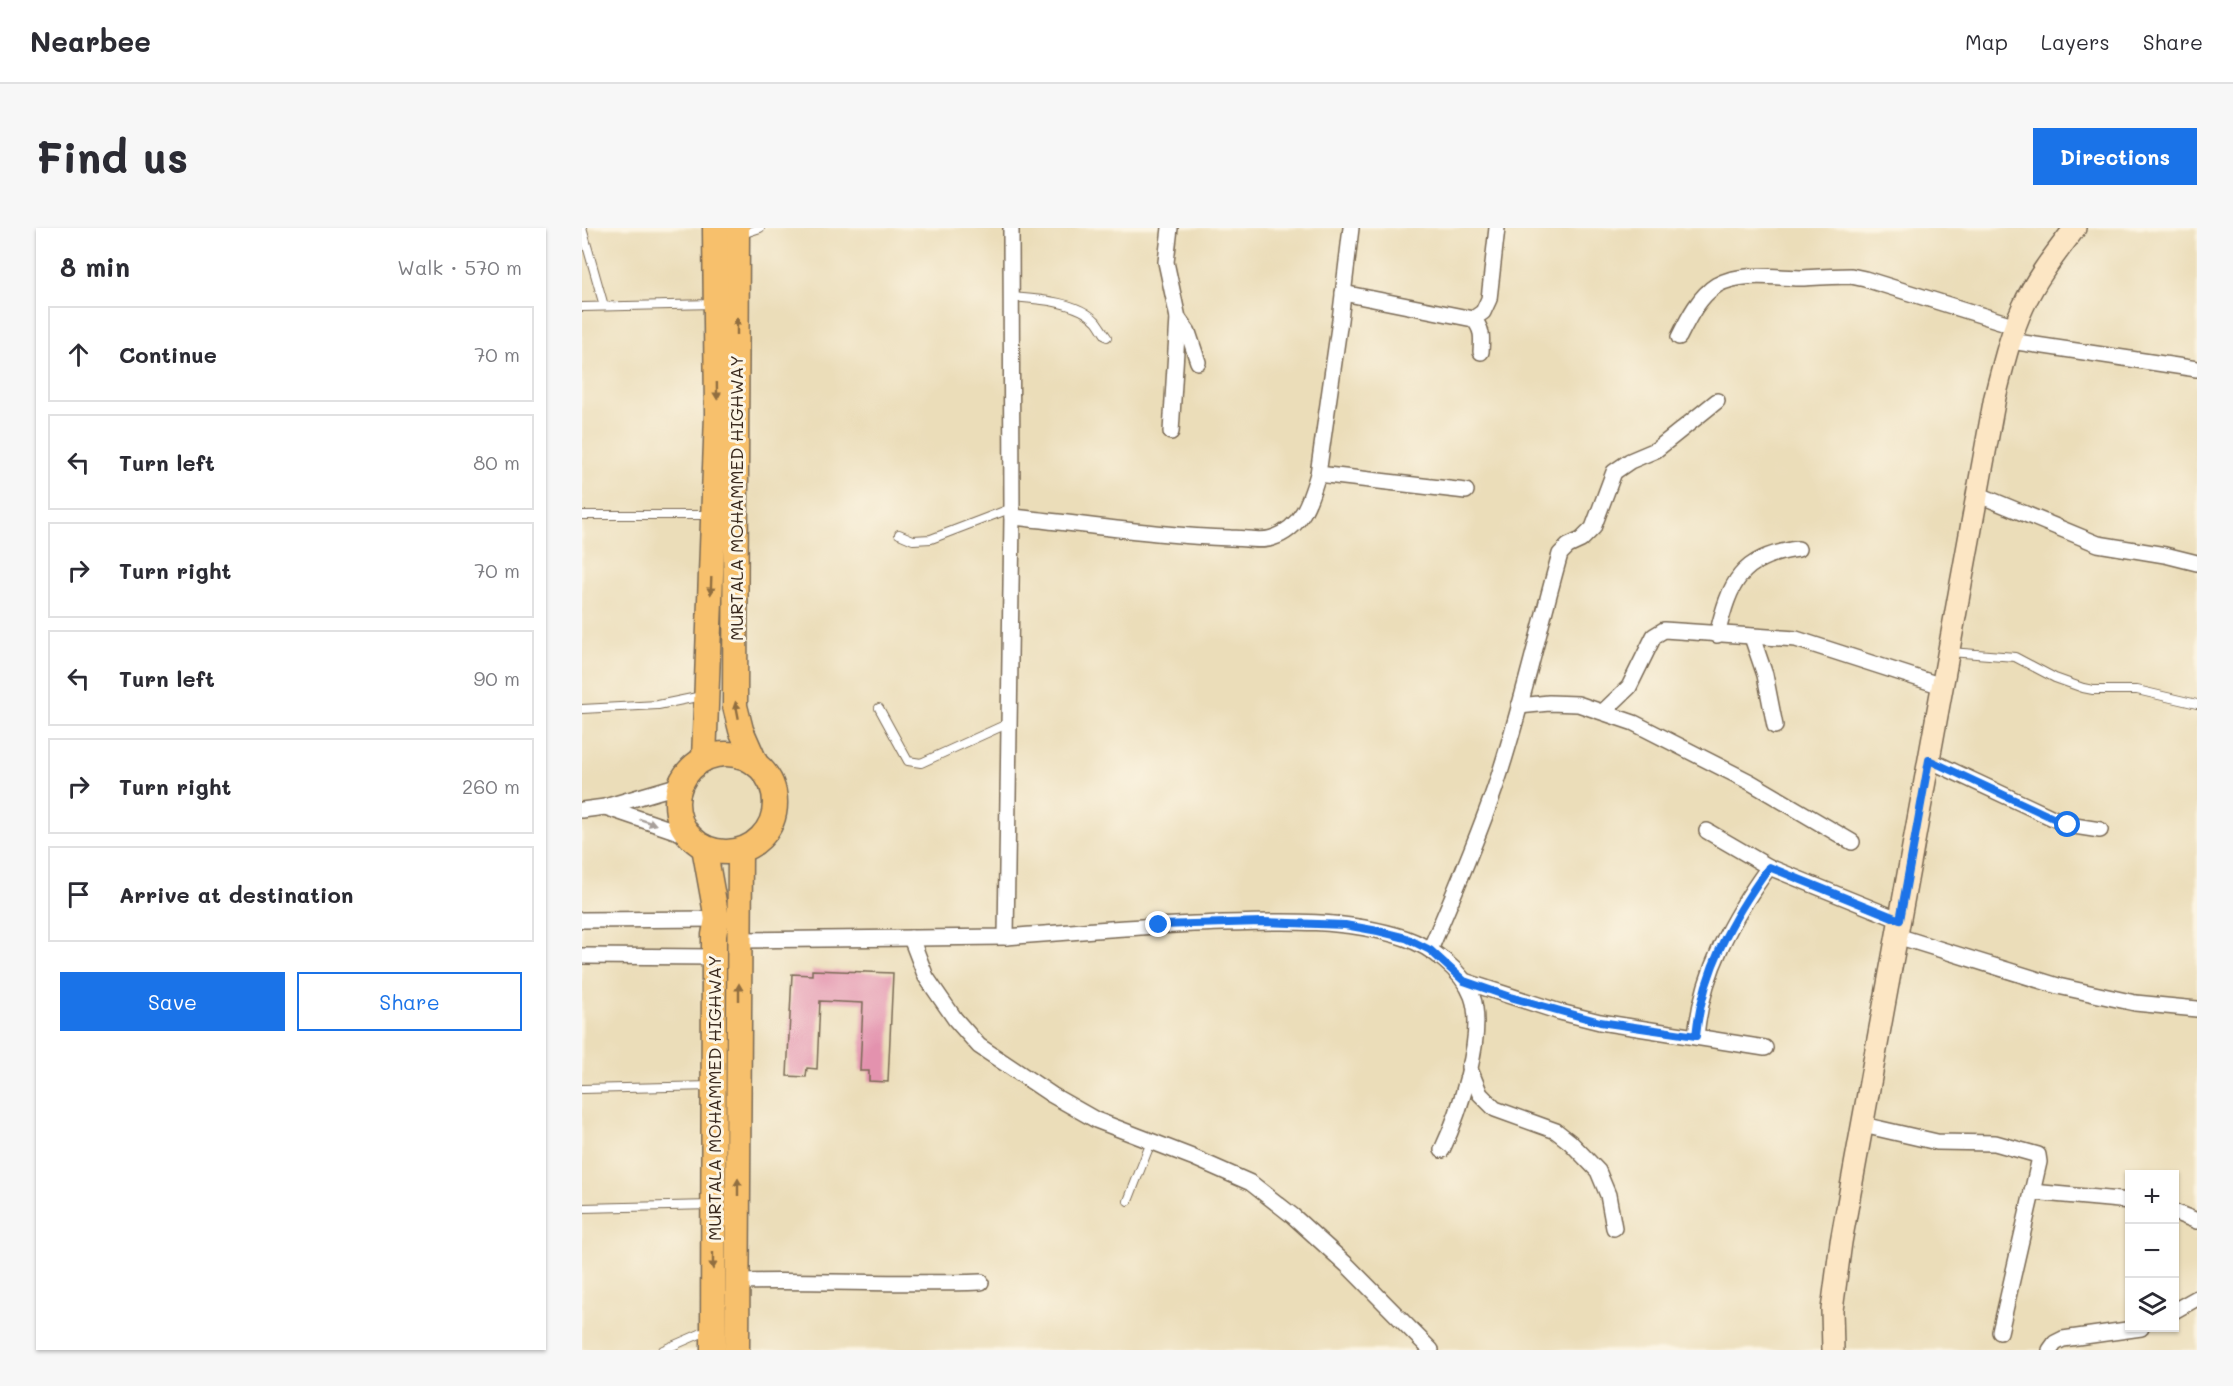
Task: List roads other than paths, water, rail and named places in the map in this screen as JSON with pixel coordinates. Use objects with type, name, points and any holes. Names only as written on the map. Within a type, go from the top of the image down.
[{"type":"highway","name":"MURTALA MOHAMMED HIGHWAY","points":[[704,759],[717,415],[716,303],[737,230]]},
{"type":"highway","name":"MURTALA MOHAMMED HIGHWAY","points":[[737,230],[735,706],[741,730],[756,764]]},
{"type":"highway","points":[[722,754],[740,756],[756,764],[768,778],[775,794],[775,812],[768,829],[756,843],[740,850],[722,852],[697,842],[680,821],[677,803],[680,785],[690,770],[704,759],[722,754]]},
{"type":"highway","name":"MURTALA MOHAMMED HIGHWAY","points":[[697,842],[717,919],[714,935],[713,1339]]},
{"type":"highway","name":"MURTALA MOHAMMED HIGHWAY","points":[[737,1350],[740,850]]},
{"type":"main road","points":[[1833,1350],[1832,1310],[1840,1242],[1995,397],[2013,334],[2024,306],[2042,273],[2075,228]]},
{"type":"street","points":[[1006,937],[1012,513],[1011,228]]},
{"type":"street","points":[[1170,228],[1166,262],[1178,318],[1171,432]]},
{"type":"street","points":[[1012,513],[1218,537],[1271,539],[1288,529],[1301,518],[1311,499],[1318,474],[1351,228]]},
{"type":"street","points":[[1473,319],[1483,312],[1489,299],[1497,228]]},
{"type":"street","points":[[1679,337],[1692,313],[1717,285],[1736,279],[1759,277],[1851,276],[1865,279],[2013,334],[2197,369]]},
{"type":"street","points":[[1343,293],[1473,319],[1482,334],[1481,352]]},
{"type":"street","points":[[1178,318],[1188,332],[1198,362]]},
{"type":"street","points":[[1430,950],[1469,861],[1496,786],[1560,554],[1568,546],[1581,540],[1593,528],[1614,472],[1630,461],[1656,450],[1717,401]]},
{"type":"street","points":[[1318,474],[1466,491]]},
{"type":"street","points":[[1977,494],[2098,544],[2165,555],[2197,563]]},
{"type":"street","points":[[1718,635],[1727,598],[1746,568],[1776,552],[1798,549]]},
{"type":"street","points":[[1604,711],[1629,687],[1654,636],[1664,630],[1796,639],[1942,686]]},
{"type":"street","points":[[1752,637],[1765,675],[1775,726]]},
{"type":"street","points":[[1519,706],[1549,703],[1578,704],[1604,711],[1669,740],[1749,782],[1852,842]]},
{"type":"street","points":[[1929,760],[2068,825],[2100,830]]},
{"type":"street","points":[[582,810],[605,807],[680,785]]},
{"type":"street","points":[[605,807],[697,842]]},
{"type":"street","points":[[1707,831],[1769,867],[1898,928],[2058,986],[2135,1003],[2197,1009]]},
{"type":"street","points":[[1696,1036],[1698,1014],[1714,960],[1746,899],[1769,867]]},
{"type":"street","points":[[582,920],[717,919]]},
{"type":"street","points":[[740,940],[1006,937],[1159,925],[1262,922],[1345,925],[1406,938],[1430,950],[1464,981],[1560,1012],[1600,1022],[1765,1048]]},
{"type":"street","points":[[911,938],[926,977],[955,1019],[979,1046],[1052,1095],[1096,1120],[1192,1157],[1251,1184],[1293,1216],[1347,1265],[1431,1350]]},
{"type":"street","points":[[582,956],[714,957]]},
{"type":"street","points":[[1442,1150],[1454,1127],[1477,1028],[1476,1010],[1464,981]]},
{"type":"street","points":[[1469,1067],[1480,1094],[1495,1109],[1556,1131],[1598,1171],[1608,1195],[1614,1228]]},
{"type":"street","points":[[1863,1125],[1937,1142],[1995,1143],[2038,1155],[2040,1162],[2000,1332]]},
{"type":"street","points":[[2032,1192],[2125,1201]]},
{"type":"street","points":[[2179,1214],[2197,1221]]},
{"type":"street","points":[[738,1282],[795,1280],[931,1284],[981,1282]]},
{"type":"street","points":[[2179,1309],[2197,1298]]},
{"type":"street","points":[[2050,1350],[2055,1343],[2063,1339],[2125,1330]]},
{"type":"lane","points":[[582,228],[604,306]]},
{"type":"lane","points":[[1011,297],[1064,304],[1097,322],[1107,337]]},
{"type":"lane","points":[[582,307],[716,303]]},
{"type":"lane","points":[[899,534],[913,540],[931,539],[1012,513]]},
{"type":"lane","points":[[582,515],[713,515]]},
{"type":"lane","points":[[1948,652],[2015,657],[2055,678],[2083,688],[2137,690],[2197,704]]},
{"type":"lane","points":[[582,710],[658,705],[707,695]]},
{"type":"lane","points":[[879,708],[908,761],[912,763],[921,763],[1009,723]]},
{"type":"lane","points":[[582,1089],[714,1086]]},
{"type":"lane","points":[[1128,1201],[1151,1142]]},
{"type":"lane","points":[[582,1208],[713,1205]]},
{"type":"lane","points":[[663,1350],[713,1339]]}]
